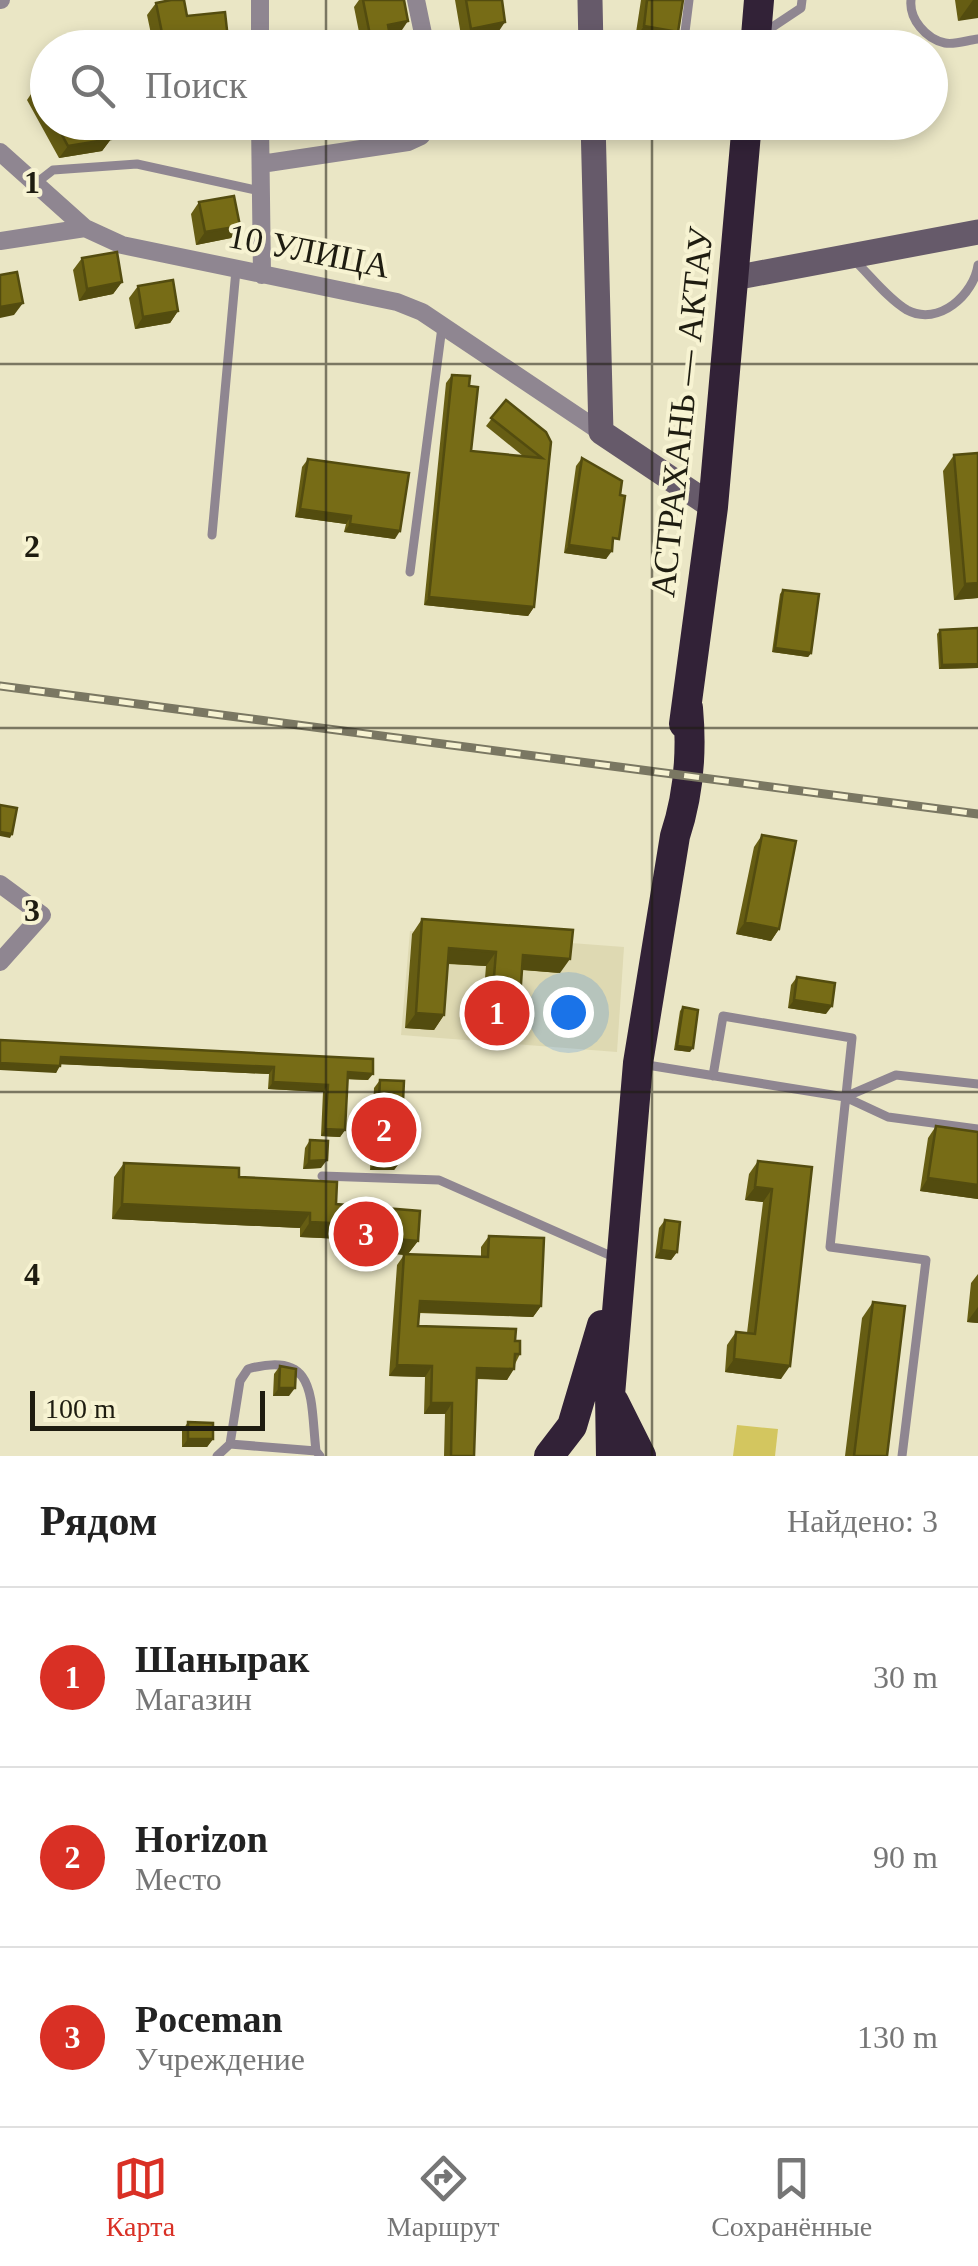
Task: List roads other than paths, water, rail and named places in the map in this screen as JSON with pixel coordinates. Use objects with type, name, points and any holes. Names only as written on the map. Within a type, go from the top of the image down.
[{"type":"highway","points":[[756,30],[759,0]]},
{"type":"highway","name":"АСТРАХАНЬ — АКТАУ","points":[[613,1451],[610,1395],[638,1063],[674,836],[684,810],[689,774],[688,708],[714,507],[742,140]]},
{"type":"highway","points":[[549,1456],[572,1426],[620,1267]]},
{"type":"highway","points":[[610,1395],[640,1456]]},
{"type":"street","points":[[260,0],[260,30]]},
{"type":"street","points":[[416,0],[422,30]]},
{"type":"street","points":[[590,0],[591,30]]},
{"type":"street","points":[[260,140],[262,276]]},
{"type":"street","points":[[260,164],[411,140]]},
{"type":"street","points":[[593,140],[601,432],[714,507]]},
{"type":"street","name":"10 УЛИЦА","points":[[0,152],[84,228],[122,245],[397,302],[442,325],[601,432]]},
{"type":"street","points":[[0,241],[84,228]]},
{"type":"street","points":[[734,278],[978,232]]},
{"type":"street","points":[[0,884],[42,915],[0,962]]},
{"type":"lane","points":[[685,30],[689,0]]},
{"type":"lane","points":[[772,30],[801,8],[802,0]]},
{"type":"lane","points":[[911,0],[910,9],[923,30]]},
{"type":"lane","points":[[948,44],[978,39]]},
{"type":"lane","points":[[35,184],[53,170],[137,164],[260,191]]},
{"type":"lane","points":[[848,254],[906,309],[920,314],[952,308],[976,278],[978,265]]},
{"type":"lane","points":[[212,534],[236,270]]},
{"type":"lane","points":[[410,572],[442,325]]},
{"type":"lane","points":[[713,1076],[723,1016],[852,1038],[830,1247],[926,1260],[902,1456]]},
{"type":"lane","points":[[638,1063],[845,1097],[888,1117],[978,1130]]},
{"type":"lane","points":[[845,1097],[896,1074],[978,1084]]},
{"type":"lane","points":[[322,1176],[439,1180],[620,1267]]},
{"type":"lane","points":[[216,1456],[230,1444],[240,1381],[248,1369],[279,1362],[290,1365],[306,1380],[318,1453],[230,1444]]},
{"type":"railway","points":[[0,686],[978,814]]},
{"type":"place","name":"Шанырак","points":[[497,1013]]},
{"type":"place","name":"Horizon","points":[[384,1130]]},
{"type":"place","name":"Poceman","points":[[366,1234]]}]
